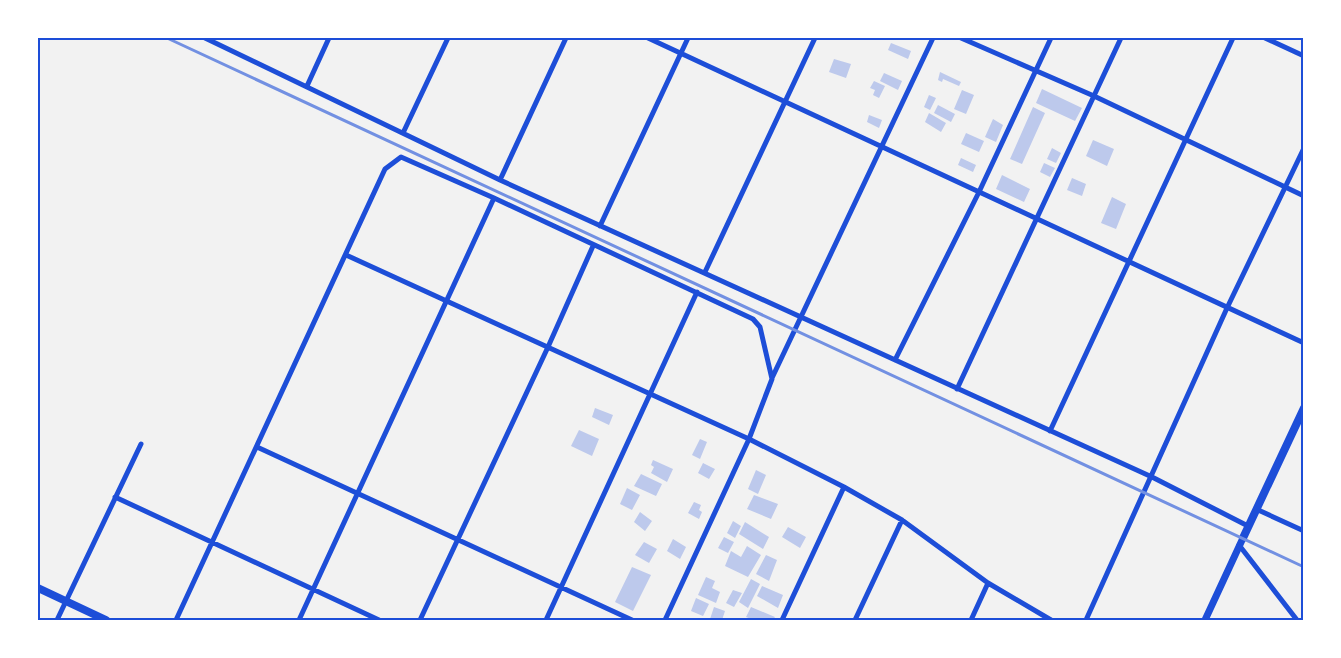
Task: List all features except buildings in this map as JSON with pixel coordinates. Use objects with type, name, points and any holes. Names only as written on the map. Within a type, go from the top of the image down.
[{"type":"main road","points":[[1241,542],[1304,408]]},
{"type":"main road","points":[[38,588],[106,621]]},
{"type":"street","points":[[205,38],[500,180],[1152,477],[1248,526]]},
{"type":"street","points":[[307,86],[329,38]]},
{"type":"street","points":[[403,133],[448,38]]},
{"type":"street","points":[[500,180],[566,38]]},
{"type":"street","points":[[648,38],[1304,343]]},
{"type":"street","points":[[600,226],[688,38]]},
{"type":"street","points":[[705,272],[815,38]]},
{"type":"street","points":[[665,621],[749,439],[772,379],[880,146],[933,38]]},
{"type":"street","points":[[961,38],[1094,96],[1304,196]]},
{"type":"street","points":[[895,360],[979,192],[1051,38]]},
{"type":"street","points":[[957,389],[1121,38]]},
{"type":"street","points":[[1050,431],[1233,38]]},
{"type":"street","points":[[1265,38],[1304,56]]},
{"type":"street","points":[[1086,621],[1227,308],[1304,148]]},
{"type":"street","points":[[176,621],[385,169],[401,157],[697,292],[753,320],[760,327],[772,379]]},
{"type":"street","points":[[299,621],[494,198]]},
{"type":"street","points":[[420,621],[593,246]]},
{"type":"street","points":[[346,255],[749,439],[844,487],[902,520],[988,583],[1051,621]]},
{"type":"street","points":[[546,621],[697,292]]},
{"type":"street","points":[[57,621],[141,444]]},
{"type":"street","points":[[257,447],[632,621]]},
{"type":"street","points":[[782,621],[844,487]]},
{"type":"street","points":[[115,497],[379,621]]},
{"type":"street","points":[[1257,509],[1304,531]]},
{"type":"street","points":[[855,621],[902,520]]},
{"type":"street","points":[[1205,621],[1241,542]]},
{"type":"street","points":[[1241,542],[1297,621]]},
{"type":"street","points":[[971,621],[988,583]]},
{"type":"railway","points":[[167,38],[1304,567]]}]
